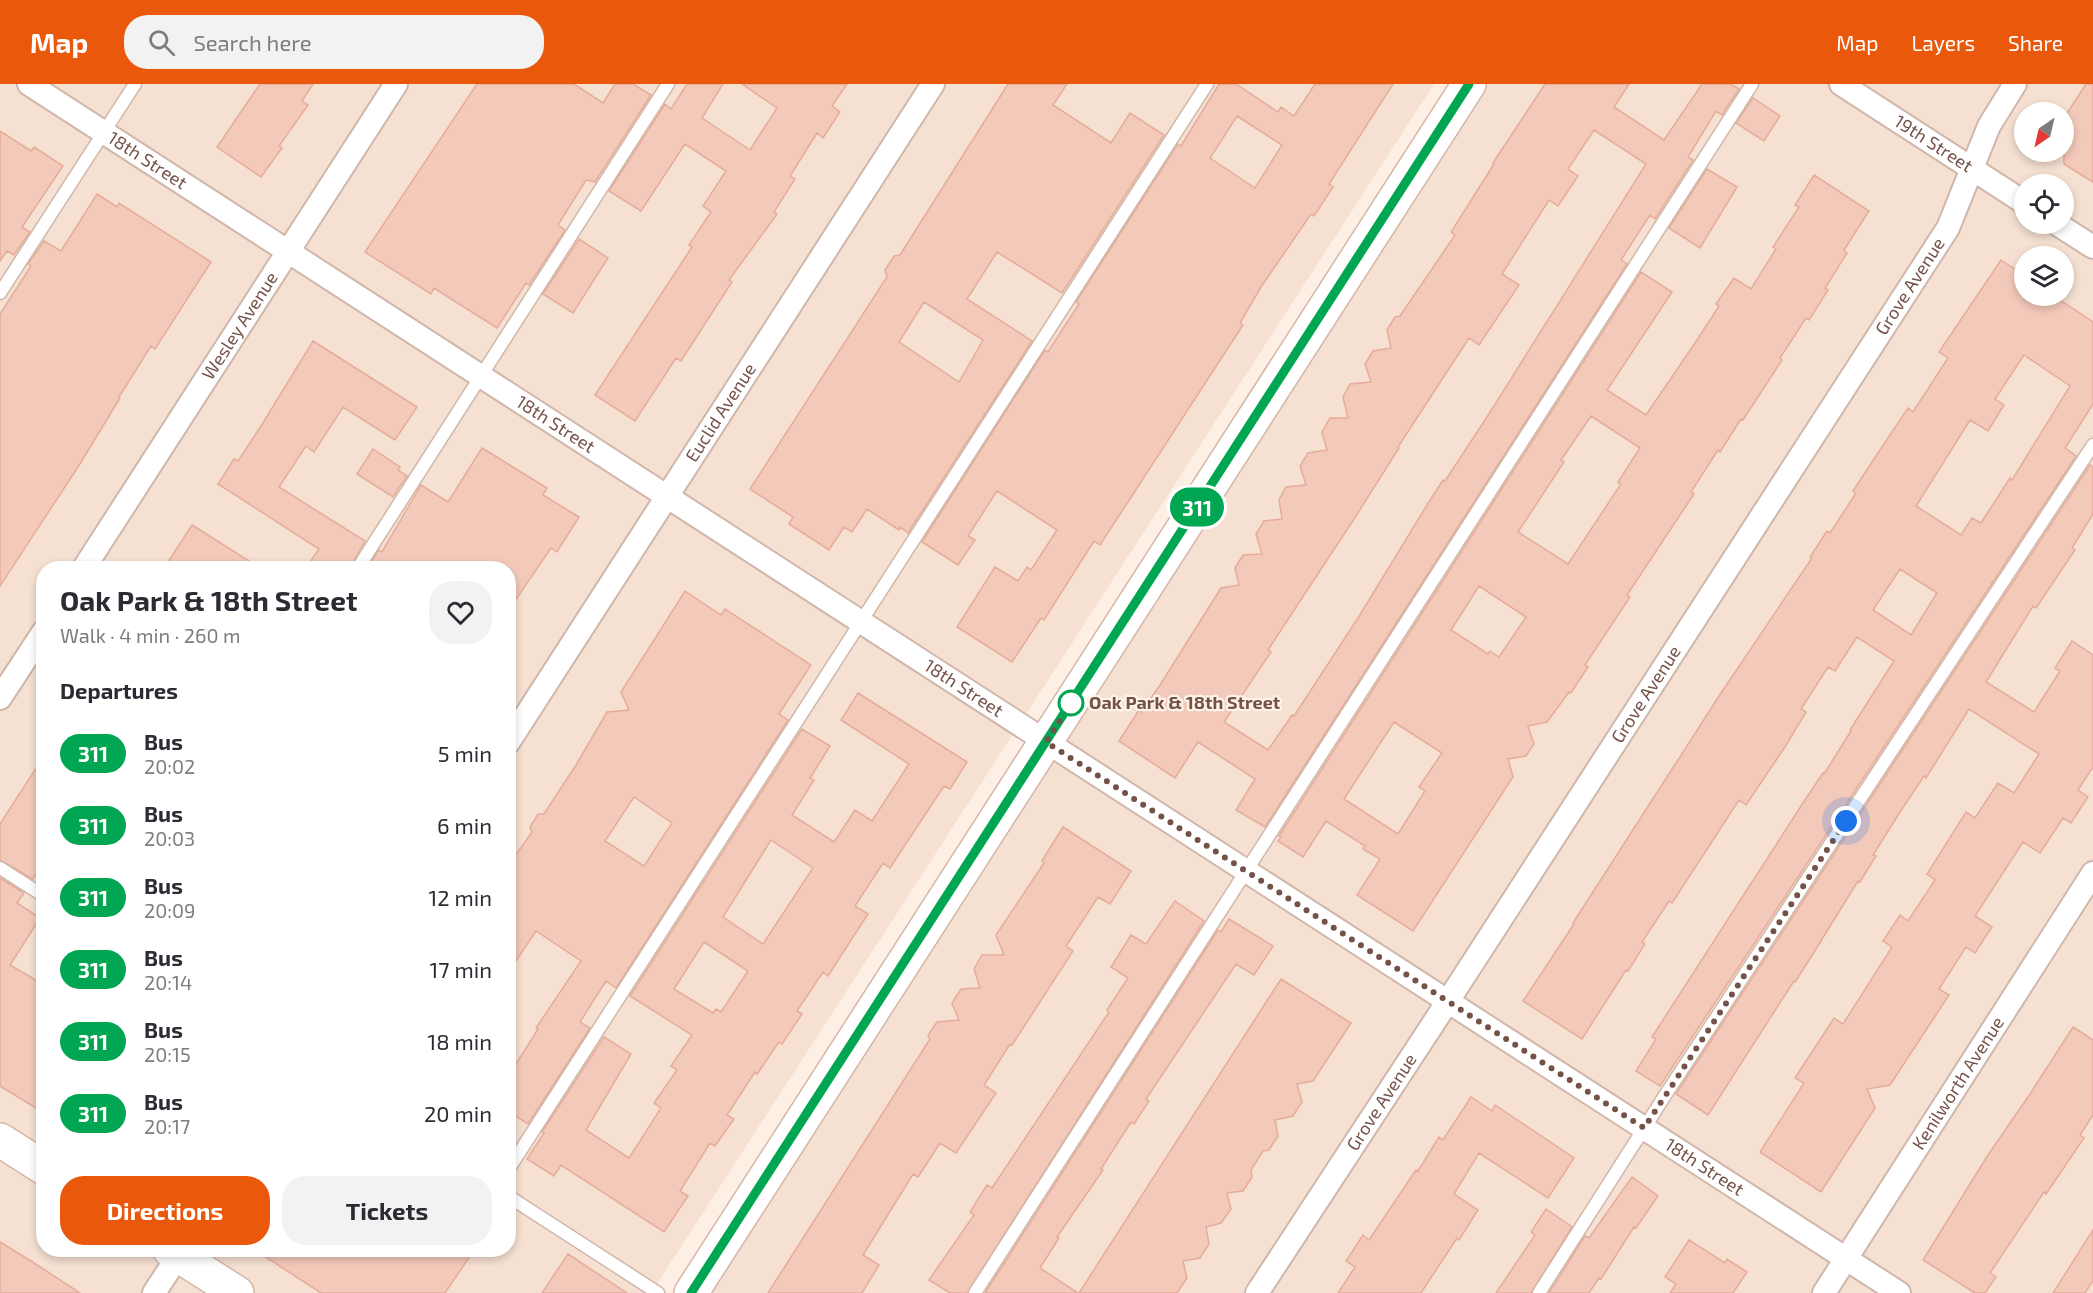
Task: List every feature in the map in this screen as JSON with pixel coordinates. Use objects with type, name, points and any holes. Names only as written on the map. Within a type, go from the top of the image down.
[{"type":"street","name":"18th Street","points":[[29,84],[1899,1293]]},
{"type":"street","name":"Wesley Avenue","points":[[89,561],[396,84]]},
{"type":"street","name":"Euclid Avenue","points":[[516,731],[933,84]]},
{"type":"street","points":[[691,1293],[1469,84]]},
{"type":"street","name":"19th Street","points":[[1841,84],[2014,196]]},
{"type":"street","name":"Grove Avenue","points":[[1257,1293],[1948,228],[1989,126],[2015,84]]},
{"type":"street","points":[[2073,234],[2093,247]]},
{"type":"street","points":[[0,698],[36,643]]},
{"type":"street","name":"Kenilworth Avenue","points":[[1824,1293],[2093,873]]},
{"type":"street","points":[[0,1140],[36,1163]]},
{"type":"street","points":[[154,1293],[174,1257]]},
{"type":"street","points":[[186,1257],[237,1293]]},
{"type":"lane","points":[[0,293],[135,84]]},
{"type":"lane","points":[[362,561],[668,84]]},
{"type":"lane","points":[[516,1158],[1207,84]]},
{"type":"lane","points":[[975,1293],[1752,84]]},
{"type":"lane","points":[[1539,1293],[1644,1128],[2093,445]]},
{"type":"lane","points":[[0,868],[36,891]]},
{"type":"lane","points":[[516,1201],[658,1293]]},
{"type":"shaded area","points":[[0,84],[1434,84],[651,1293],[0,1293]]},
{"type":"shaded area","points":[[1474,84],[1831,84],[2014,203],[2014,234],[2060,234],[2093,255],[2093,1293],[699,1293]]},
{"type":"shaded area","points":[[1847,84],[2093,84],[2093,244],[2074,231],[2074,174],[2014,174],[2014,193]]},
{"type":"building","points":[[260,84],[313,84],[302,101],[308,105],[279,146],[282,148],[261,177],[217,147]]},
{"type":"building","points":[[477,84],[574,84],[603,103],[615,84],[633,84],[651,95],[595,182],[586,180],[558,225],[565,230],[529,285],[526,283],[497,328],[434,288],[431,294],[365,252]]},
{"type":"building","points":[[687,84],[723,84],[702,118],[750,150],[777,108],[742,84],[847,84],[832,106],[840,112],[823,138],[817,133],[790,176],[795,179],[774,212],[777,214],[729,280],[732,282],[681,361],[676,358],[635,421],[595,395],[692,247],[689,245],[711,212],[703,206],[726,171],[685,144],[641,211],[609,191],[665,104],[671,109]]},
{"type":"building","points":[[1008,84],[1067,84],[1053,105],[1111,143],[1130,113],[1164,135],[1062,293],[997,252],[967,299],[1032,341],[908,533],[900,527],[899,530],[867,509],[852,532],[844,527],[829,550],[789,524],[793,517],[750,489],[887,277],[885,270],[894,256],[900,255]],"holes":[[[924,302],[983,340],[959,382],[899,342]]]},
{"type":"building","points":[[1219,84],[1236,84],[1278,112],[1281,107],[1294,116],[1315,84],[1393,84],[1329,184],[1333,187],[1314,216],[1311,214],[1261,287],[1240,323],[1243,325],[1100,545],[1094,541],[1044,620],[1041,618],[1012,662],[957,627],[995,567],[1018,581],[1027,567],[1031,570],[1057,530],[997,491],[968,536],[975,540],[958,565],[922,542],[1045,350],[1048,352],[1079,304],[1076,302],[1178,144],[1181,146]],"holes":[[[1237,116],[1282,145],[1255,188],[1210,158]]]},
{"type":"building","points":[[1545,84],[1629,84],[1614,107],[1664,140],[1702,84],[1731,84],[1739,89],[1722,115],[1716,111],[1688,157],[1693,160],[1655,219],[1650,215],[1621,260],[1627,264],[1265,827],[1236,810],[1255,779],[1198,742],[1175,778],[1119,741],[1139,710],[1141,712],[1160,685],[1221,588],[1239,585],[1235,568],[1243,555],[1262,554],[1256,534],[1264,521],[1282,519],[1279,500],[1286,487],[1306,485],[1300,466],[1308,453],[1327,450],[1322,432],[1330,418],[1348,418],[1343,397],[1350,384],[1371,382],[1365,364],[1373,351],[1391,348],[1387,330],[1395,317],[1400,316],[1455,235],[1451,232]],"holes":[[[1594,130],[1646,164],[1487,417],[1445,481],[1443,480],[1294,716],[1292,715],[1268,750],[1224,722],[1271,652],[1268,650],[1469,338],[1479,345],[1519,285],[1502,274],[1549,200],[1558,206],[1578,176],[1568,169]]]},
{"type":"building","points":[[2086,84],[2093,84],[2093,182],[2064,164],[2064,162],[2074,162],[2074,103]]},
{"type":"building","points":[[1753,98],[1780,116],[1764,141],[1736,123]]},
{"type":"building","points":[[0,131],[31,151],[34,147],[63,166],[22,227],[30,232],[14,255],[7,251],[0,261]]},
{"type":"building","points":[[1707,169],[1737,187],[1700,248],[1669,228]]},
{"type":"building","points":[[1814,175],[1869,211],[1844,250],[1847,253],[1825,288],[1828,290],[1809,320],[1806,318],[1743,420],[1741,419],[1720,452],[1718,450],[1691,492],[1694,494],[1627,595],[1630,597],[1585,665],[1588,667],[1571,693],[1569,692],[1547,722],[1528,726],[1534,744],[1526,756],[1508,759],[1513,777],[1413,931],[1357,895],[1380,859],[1363,849],[1365,846],[1326,821],[1303,857],[1278,841],[1281,837],[1279,836],[1641,272],[1672,292],[1607,390],[1646,415],[1719,306],[1716,304],[1734,278],[1751,289],[1776,249],[1773,247],[1799,207],[1795,205]],"holes":[[[1591,416],[1640,448],[1618,482],[1621,484],[1568,564],[1518,532],[1564,462],[1561,460]],[[1479,586],[1526,617],[1499,657],[1490,651],[1488,654],[1451,630]],[[1394,722],[1442,753],[1419,787],[1425,791],[1398,834],[1344,799]]]},
{"type":"building","points":[[97,194],[117,207],[119,203],[211,262],[155,349],[151,346],[78,467],[0,586],[0,314],[31,266],[28,264],[44,241],[61,251]]},
{"type":"building","points":[[579,239],[608,258],[573,313],[543,294]]},
{"type":"building","points":[[2001,260],[2014,269],[2014,306],[2069,306],[2093,322],[2093,404],[2065,448],[2076,456],[1660,1086],[1636,1071],[1656,1039],[1652,1037],[1824,774],[1894,661],[1857,637],[1835,671],[1828,667],[1801,709],[1806,712],[1785,747],[1746,805],[1739,800],[1672,903],[1669,901],[1642,942],[1645,944],[1582,1039],[1523,1001],[1721,693],[1812,558],[1810,557],[1827,531],[1830,533],[1856,493],[1853,491],[1876,456],[1908,408],[1913,412],[1948,358],[1939,352]],"holes":[[[2024,355],[2070,386],[2012,480],[2010,478],[1981,523],[1972,518],[1961,535],[1916,506],[1970,420],[1988,431],[2004,405],[1995,399]],[[1900,569],[1937,593],[1911,635],[1873,610]]]},
{"type":"building","points":[[313,341],[417,407],[395,440],[343,407],[314,452],[306,446],[279,487],[365,541],[354,561],[311,561],[319,549],[218,484],[234,459],[238,461]]},
{"type":"building","points":[[482,448],[547,488],[543,495],[579,517],[557,552],[551,548],[516,599],[516,561],[372,561],[379,550],[382,552],[421,485],[448,502]]},
{"type":"building","points":[[373,449],[400,467],[398,470],[407,476],[393,497],[357,474]]},
{"type":"building","points":[[2090,465],[2093,467],[2093,514],[2072,548],[2075,550],[2036,608],[2033,606],[1986,682],[2034,712],[2060,671],[2055,668],[2072,641],[2093,655],[2093,767],[2078,790],[2088,797],[2071,823],[2063,818],[2040,853],[2023,842],[1975,916],[1992,927],[1975,953],[1966,947],[1939,989],[1949,995],[1890,1085],[1867,1089],[1875,1108],[1821,1192],[1760,1152],[1804,1083],[1795,1078],[1834,1018],[1843,1024],[1892,947],[1883,941],[1900,915],[1908,921],[1935,880],[1927,874],[1966,812],[1975,818],[1998,783],[2014,793],[2039,754],[1969,709],[1926,778],[1924,776],[1900,812],[1873,855],[1876,856],[1860,882],[1858,881],[1708,1115],[1676,1094]]},
{"type":"building","points":[[192,525],[249,561],[169,561]]},
{"type":"building","points":[[685,591],[721,615],[725,609],[811,665],[779,714],[788,720],[616,988],[606,981],[580,1022],[590,1028],[528,1124],[516,1116],[516,1064],[538,1029],[536,1028],[581,961],[536,931],[516,961],[516,855],[532,832],[530,827],[538,814],[544,814],[607,712],[629,710],[621,692]],"holes":[[[634,797],[672,823],[644,866],[605,841]]]},
{"type":"building","points":[[858,693],[967,762],[950,789],[944,786],[890,868],[883,863],[855,906],[868,914],[828,976],[823,972],[797,1011],[802,1014],[782,1044],[779,1042],[757,1074],[755,1072],[727,1115],[734,1119],[715,1146],[710,1143],[680,1191],[688,1196],[664,1232],[561,1165],[554,1176],[527,1159],[604,1037],[631,1054],[586,1130],[629,1158],[661,1108],[654,1103],[677,1070],[671,1066],[692,1035],[630,996],[802,729],[830,746],[810,778],[814,780],[792,815],[834,842],[855,810],[872,821],[909,764],[841,720]],"holes":[[[771,840],[813,868],[763,944],[723,917]],[[704,942],[748,971],[721,1012],[716,1009],[713,1013],[674,989]]]},
{"type":"building","points":[[36,768],[36,874],[33,879],[0,860],[0,824]]},
{"type":"building","points":[[1063,827],[1131,871],[1110,904],[1098,897],[1066,946],[1073,951],[984,1085],[996,1093],[956,1153],[940,1143],[918,1177],[913,1174],[863,1255],[879,1265],[862,1293],[768,1293],[930,1039],[928,1035],[937,1022],[959,1020],[952,1003],[961,989],[980,988],[974,969],[982,955],[1004,955],[996,935],[1044,863],[1042,861]]},
{"type":"building","points":[[0,878],[24,893],[17,903],[36,915],[36,924],[10,965],[36,980],[36,1108],[0,1086]]},
{"type":"building","points":[[1175,901],[1204,921],[967,1293],[950,1293],[929,1280],[974,1215],[970,1212],[987,1185],[992,1188],[1109,1012],[1107,1010],[1128,978],[1111,967],[1131,935],[1146,944]]},
{"type":"building","points":[[1229,919],[1273,946],[1254,975],[1236,964],[1146,1099],[1149,1101],[1134,1124],[1131,1122],[1101,1169],[1103,1170],[1057,1237],[1059,1238],[1040,1268],[1078,1293],[985,1293],[1218,930],[1221,932]]},
{"type":"building","points":[[1281,979],[1351,1023],[1313,1081],[1297,1084],[1302,1102],[1293,1116],[1275,1120],[1278,1136],[1269,1150],[1263,1151],[1251,1170],[1252,1177],[1243,1191],[1227,1193],[1231,1209],[1221,1223],[1206,1227],[1209,1244],[1200,1258],[1183,1261],[1187,1278],[1177,1293],[1079,1293]]},
{"type":"building","points":[[2073,1027],[2093,1040],[2093,1115],[2080,1135],[2084,1138],[2046,1194],[2044,1192],[1990,1273],[1996,1277],[1985,1293],[1975,1293],[1923,1260],[1988,1155]]},
{"type":"building","points":[[1471,1097],[1492,1111],[1495,1105],[1574,1158],[1548,1198],[1479,1153],[1454,1194],[1478,1210],[1421,1293],[1338,1293],[1355,1267],[1346,1261],[1363,1235],[1369,1240],[1439,1137],[1443,1140]]},
{"type":"building","points":[[1632,1177],[1658,1196],[1636,1228],[1634,1227],[1601,1279],[1599,1278],[1589,1293],[1549,1293],[1585,1236],[1589,1238]]},
{"type":"building","points":[[1546,1209],[1572,1227],[1531,1293],[1496,1293],[1535,1235],[1531,1232]]},
{"type":"building","points":[[2093,1230],[2093,1281],[2085,1293],[2053,1293]]},
{"type":"building","points":[[1689,1240],[1725,1263],[1727,1259],[1747,1272],[1733,1293],[1670,1293],[1676,1284],[1665,1277]]},
{"type":"building","points":[[0,1242],[31,1261],[80,1293],[0,1293]]},
{"type":"building","points":[[568,1254],[627,1293],[542,1293]]},
{"type":"building","points":[[266,1257],[469,1257],[445,1293],[321,1293]]},
{"type":"bus line","name":"311","points":[[691,1293],[1469,84]]},
{"type":"place","name":"Oak Park & 18th Street","points":[[1071,703]]},
{"type":"route","points":[[1071,703],[1046,742],[1644,1128],[1846,821]]}]
